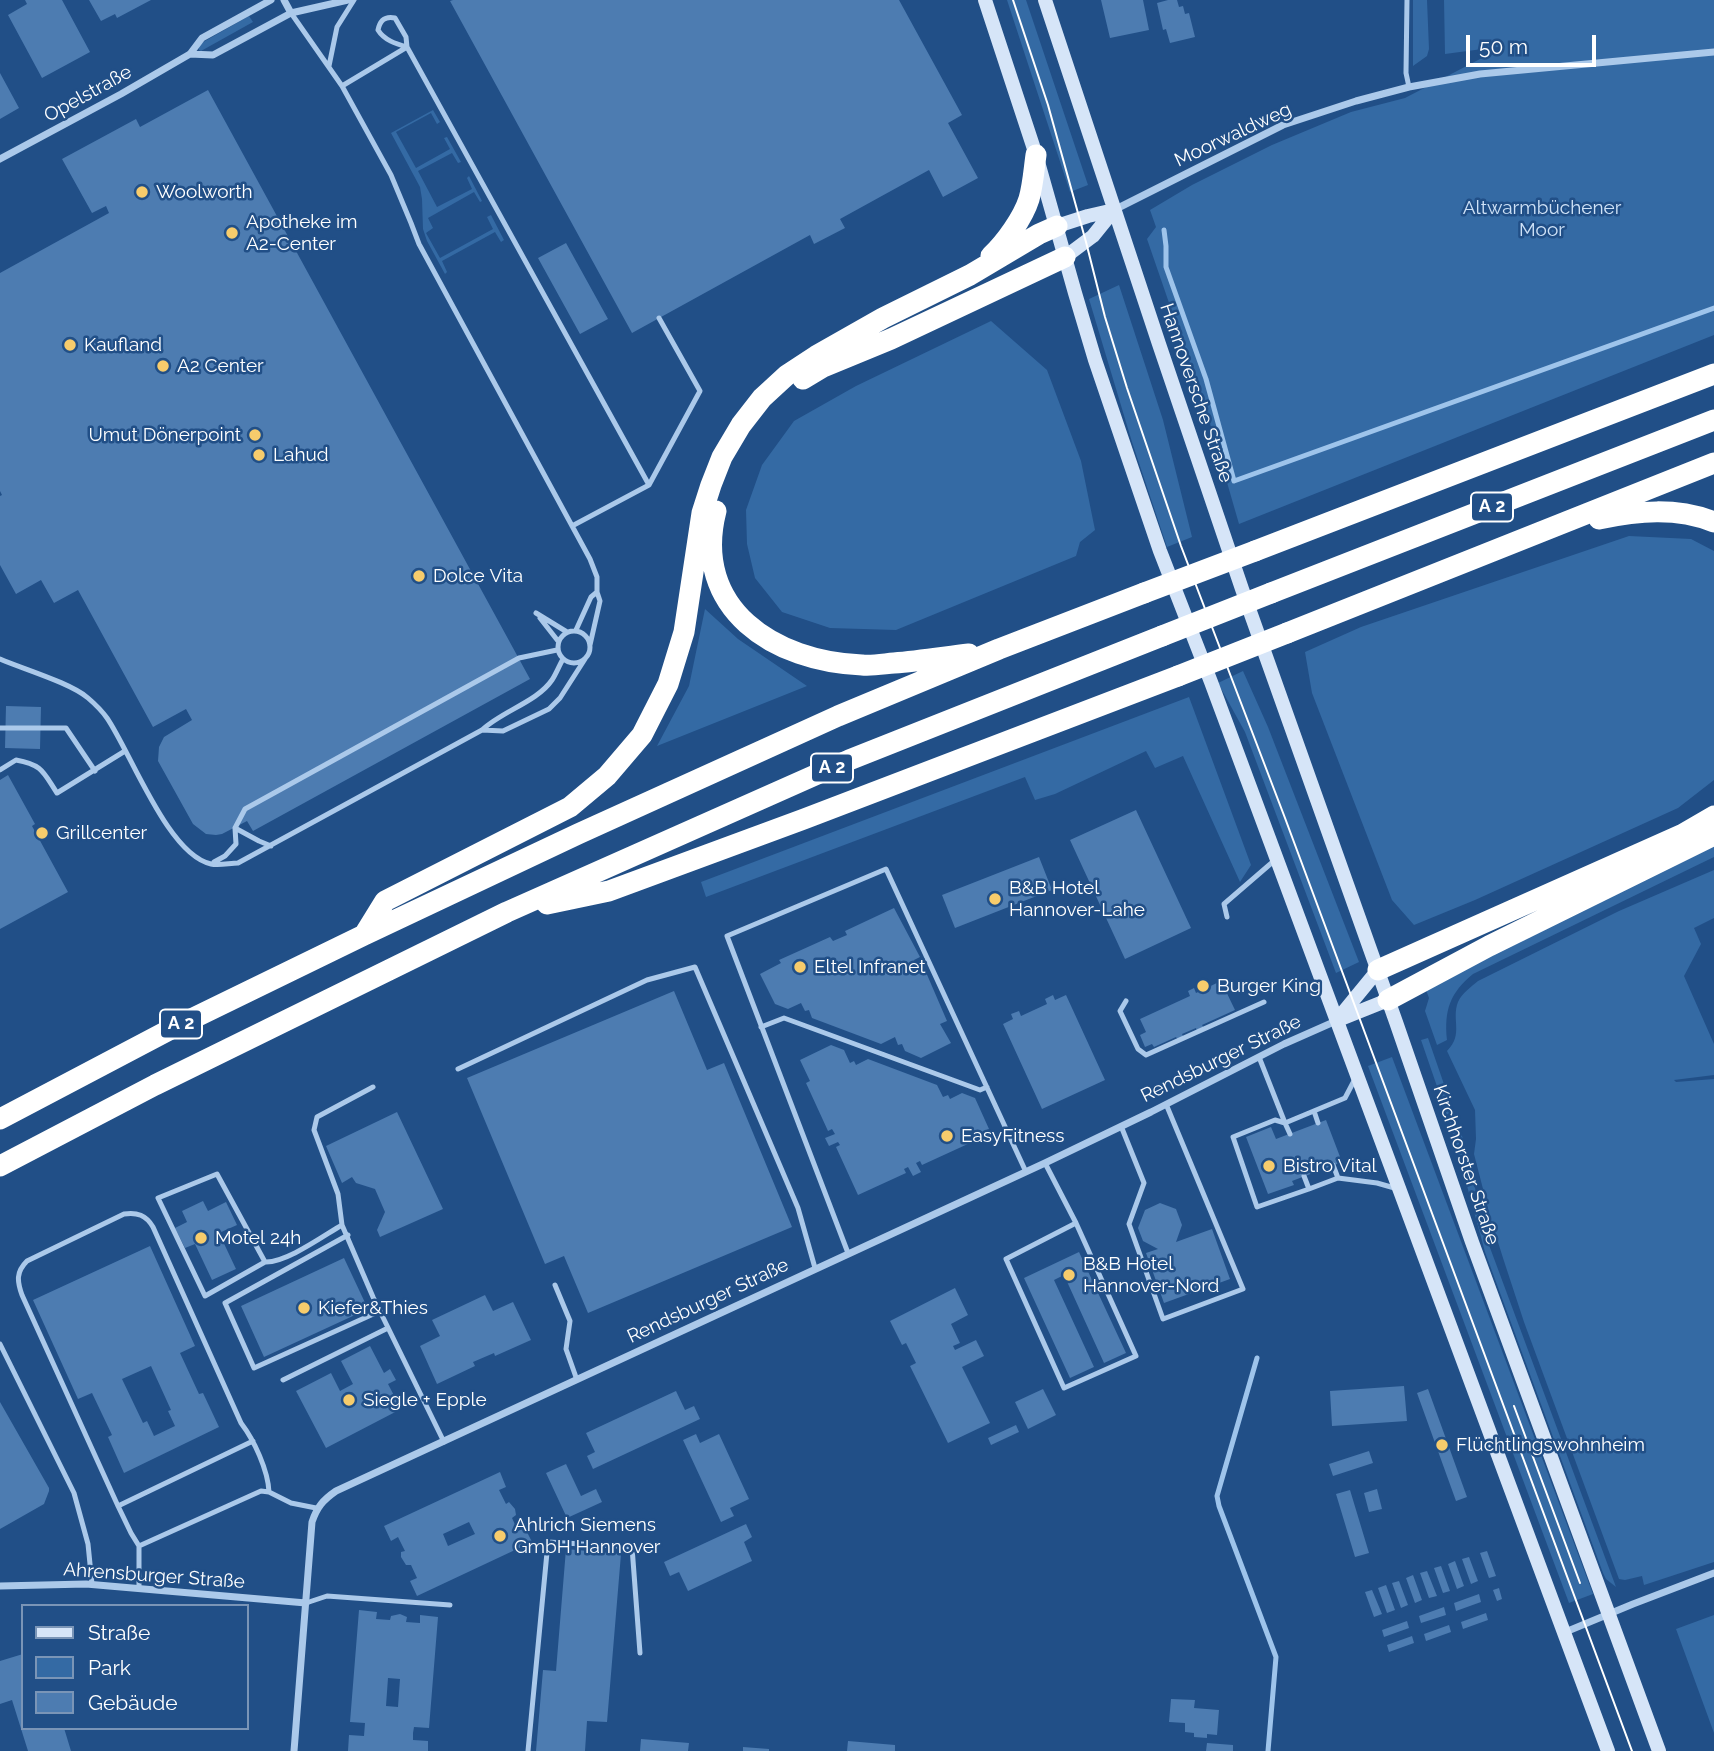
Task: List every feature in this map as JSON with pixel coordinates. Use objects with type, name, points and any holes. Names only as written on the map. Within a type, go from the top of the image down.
[{"type":"highway","points":[[970,275],[1000,247],[1025,209],[1030,196],[1036,155]]},
{"type":"highway","points":[[364,935],[385,901],[570,807],[607,776],[642,735],[668,684],[684,632],[702,513],[711,485],[722,457],[741,425],[762,398],[787,375],[816,356],[1057,226]]},
{"type":"highway","points":[[999,649],[925,660],[864,665],[822,662],[788,650],[756,633],[730,606],[717,579],[713,559],[715,515],[722,488],[750,431],[770,406],[795,384],[823,368],[1065,257]]},
{"type":"highway","name":"A 2","points":[[0,1119],[170,1029],[364,935],[838,716],[999,649],[1714,374]]},
{"type":"highway","name":"A 2","points":[[0,1166],[155,1085],[507,912],[849,760],[1714,421]]},
{"type":"highway","points":[[507,912],[609,891],[804,819],[1178,676],[1714,463]]},
{"type":"highway","points":[[1526,538],[1646,511],[1689,514],[1714,522]]},
{"type":"highway","points":[[1378,970],[1683,834],[1714,816]]},
{"type":"highway","points":[[1388,1000],[1489,946],[1714,835]]},
{"type":"main road","points":[[985,0],[1036,155],[1095,359],[1155,538],[1188,620],[1608,1751]]},
{"type":"main road","name":"Hannoversche Straße","points":[[1045,0],[1242,589]]},
{"type":"main road","points":[[1057,226],[1114,210]]},
{"type":"main road","points":[[1065,257],[1093,236],[1114,210]]},
{"type":"main road","name":"Kirchhorster Straße","points":[[1242,589],[1472,1242],[1659,1751]]},
{"type":"main road","points":[[1337,1020],[1378,970]]},
{"type":"main road","points":[[1337,1020],[1388,1000]]},
{"type":"street","name":"Opelstraße","points":[[0,159],[190,54],[202,38],[271,0]]},
{"type":"street","points":[[284,0],[291,13]]},
{"type":"street","name":"Opelstraße","points":[[190,54],[213,55],[291,13],[348,0]]},
{"type":"street","name":"Moorwaldweg","points":[[1114,210],[1283,125],[1356,101],[1480,74],[1714,52]]},
{"type":"street","name":"Rendsburger Straße","points":[[316,1508],[325,1498],[336,1492],[1026,1172],[1337,1020]]},
{"type":"street","points":[[294,1751],[316,1508]]},
{"type":"street","points":[[1563,1633],[1714,1573]]},
{"type":"street","name":"Ahrensburger Straße","points":[[0,1586],[92,1584],[306,1602]]},
{"type":"lane","points":[[328,66],[337,27],[354,0]]},
{"type":"lane","points":[[1407,0],[1406,72],[1409,88]]},
{"type":"lane","points":[[291,13],[342,86],[391,175],[419,244],[590,559],[597,577],[600,601],[590,650],[560,698],[549,709],[503,731],[482,730]]},
{"type":"lane","points":[[407,47],[381,35],[378,30],[384,18],[395,18],[406,37],[407,47],[649,485]]},
{"type":"lane","points":[[342,86],[407,47]]},
{"type":"lane","points":[[572,526],[649,485],[700,391],[659,318]]},
{"type":"lane","points":[[576,631],[591,597],[597,592]]},
{"type":"lane","points":[[585,659],[571,663],[563,659],[558,650],[558,641],[536,613],[567,632],[583,633],[590,645]]},
{"type":"lane","points":[[558,641],[567,632]]},
{"type":"lane","points":[[211,864],[225,856],[236,844],[235,828],[245,808],[519,658],[558,650]]},
{"type":"lane","points":[[0,659],[87,697],[106,717],[168,828],[186,849],[211,864],[238,863],[482,730],[492,720],[538,694],[551,681],[563,659]]},
{"type":"lane","points":[[0,729],[66,728],[95,771]]},
{"type":"lane","points":[[0,770],[16,760],[33,763],[43,771],[57,793],[125,751]]},
{"type":"lane","points":[[235,828],[271,846]]},
{"type":"lane","points":[[1227,917],[1224,904],[1276,858]]},
{"type":"lane","points":[[848,1253],[727,936],[886,869],[1026,1172]]},
{"type":"lane","points":[[458,1069],[646,979],[695,967],[798,1208],[815,1268]]},
{"type":"lane","points":[[1126,1001],[1120,1011],[1138,1049],[1146,1055],[1264,1002]]},
{"type":"lane","points":[[761,1027],[784,1018],[979,1090],[987,1087]]},
{"type":"lane","points":[[1259,1057],[1290,1134]]},
{"type":"lane","points":[[1357,1075],[1345,1098],[1285,1123],[1275,1120],[1233,1138],[1257,1207],[1338,1178],[1377,1183],[1400,1190]]},
{"type":"lane","points":[[373,1087],[317,1117],[314,1130],[338,1194],[342,1225],[380,1311],[444,1442]]},
{"type":"lane","points":[[1121,1126],[1144,1184],[1129,1224],[1163,1319],[1243,1289],[1166,1104]]},
{"type":"lane","points":[[1314,1111],[1318,1123]]},
{"type":"lane","points":[[1045,1163],[1076,1223],[1136,1356],[1064,1388],[1006,1259],[1076,1223]]},
{"type":"lane","points":[[1334,1165],[1338,1178]]},
{"type":"lane","points":[[265,1262],[217,1174],[158,1199],[205,1296],[265,1262],[284,1258],[342,1225]]},
{"type":"lane","points":[[1304,1176],[1308,1189]]},
{"type":"lane","points":[[139,1588],[139,1546],[118,1506],[22,1295],[18,1280],[21,1267],[27,1261],[124,1214],[138,1214],[149,1221],[241,1423],[253,1441],[269,1482],[269,1492]]},
{"type":"lane","points":[[348,1235],[225,1303],[254,1368],[380,1311]]},
{"type":"lane","points":[[555,1285],[570,1321],[566,1349],[577,1380]]},
{"type":"lane","points":[[283,1380],[388,1328]]},
{"type":"lane","points":[[0,1344],[74,1493],[88,1544],[92,1584]]},
{"type":"lane","points":[[118,1506],[253,1441]]},
{"type":"lane","points":[[139,1546],[261,1491],[291,1503],[316,1508]]},
{"type":"lane","points":[[528,1751],[548,1542],[632,1547],[640,1653]]},
{"type":"lane","points":[[306,1602],[327,1596],[450,1605]]},
{"type":"green space","points":[[1007,0],[1026,0],[1088,185],[1070,192]]},
{"type":"green space","points":[[1413,0],[1427,0],[1429,49],[1427,56],[1413,66]]},
{"type":"green space","name":"Altwarmbüchener Moor","points":[[1444,0],[1714,0],[1714,335],[1239,524],[1207,413],[1147,239],[1156,227],[1150,210],[1192,185],[1272,145],[1351,112],[1405,98],[1505,46],[1445,54]]},
{"type":"green space","points":[[249,16],[253,22],[199,50],[198,45]]},
{"type":"green space","points":[[433,110],[440,122],[437,124],[431,113],[396,132],[416,168],[450,149],[444,138],[447,137],[461,162],[458,163],[452,153],[418,171],[437,207],[472,189],[467,178],[469,176],[482,201],[480,202],[474,192],[428,218],[433,228],[426,233],[440,258],[493,229],[487,217],[491,215],[504,240],[501,242],[495,232],[442,261],[447,272],[445,274],[423,229],[420,187],[391,133]]},
{"type":"green space","points":[[1119,285],[1163,420],[1192,537],[1167,547],[1089,299]]},
{"type":"green space","points":[[991,321],[1047,370],[1081,461],[1095,530],[1080,542],[1076,556],[896,630],[830,628],[782,612],[755,578],[747,544],[746,510],[762,465],[794,421],[856,386]]},
{"type":"green space","points":[[1629,536],[1691,539],[1714,551],[1714,780],[1678,808],[1414,925],[1392,900],[1312,693],[1305,652],[1361,627]]},
{"type":"green space","points":[[705,609],[738,639],[807,686],[657,746],[689,686]]},
{"type":"green space","points":[[1243,671],[1268,727],[1359,962],[1336,973],[1245,732],[1218,683]]},
{"type":"green space","points":[[1189,697],[1251,865],[1240,882],[1183,756],[1155,768],[1146,751],[1055,794],[1035,800],[1025,777],[706,897],[701,882]]},
{"type":"green space","points":[[1714,841],[1714,857],[1473,974],[1454,995],[1448,1011],[1447,1040],[1437,1045],[1425,1011],[1429,998],[1426,990],[1434,982]]},
{"type":"green space","points":[[1714,870],[1714,918],[1694,928],[1701,944],[1684,976],[1714,1044],[1714,1075],[1674,1080],[1714,1079],[1714,1562],[1644,1585],[1642,1576],[1619,1579],[1524,1322],[1491,1220],[1474,1154],[1475,1110],[1447,1051],[1455,1039],[1458,1002],[1478,981],[1619,911]]},
{"type":"green space","points":[[1428,1038],[1463,1139],[1489,1245],[1616,1587],[1603,1573],[1485,1252],[1451,1127],[1421,1040]]},
{"type":"green space","points":[[1392,1057],[1593,1594],[1569,1603],[1368,1066]]},
{"type":"green space","points":[[1714,1615],[1714,1733],[1676,1629]]},
{"type":"building","points":[[25,0],[62,0],[90,52],[42,78],[8,15],[27,4]]},
{"type":"building","points":[[89,0],[151,0],[117,18],[115,14],[101,21]]},
{"type":"building","points":[[899,0],[962,115],[948,123],[978,178],[943,197],[929,170],[840,219],[845,228],[814,244],[810,235],[632,333],[450,1]]},
{"type":"building","points":[[1101,0],[1143,0],[1149,30],[1110,38]]},
{"type":"building","points":[[1177,0],[1179,7],[1183,6],[1185,14],[1189,13],[1195,37],[1170,43],[1166,29],[1163,30],[1157,3]]},
{"type":"building","points":[[0,73],[19,108],[0,119]]},
{"type":"building","name":"A2 Center","points":[[208,90],[530,679],[253,831],[247,821],[216,835],[206,834],[193,824],[158,761],[159,747],[164,737],[192,720],[186,709],[153,727],[78,590],[54,603],[41,580],[16,594],[0,565],[0,273],[109,213],[106,206],[92,213],[62,159],[136,119],[140,127]]},
{"type":"building","points":[[566,243],[608,319],[580,334],[538,258]]},
{"type":"building","points":[[6,706],[41,707],[40,749],[5,748]]},
{"type":"building","points":[[8,775],[68,892],[0,929],[0,780]]},
{"type":"building","points":[[1136,810],[1191,928],[1125,959],[1070,840]]},
{"type":"building","points":[[1039,857],[1052,890],[955,928],[942,895]]},
{"type":"building","points":[[894,908],[920,957],[914,960],[920,972],[925,970],[947,1021],[940,1024],[951,1043],[921,1058],[905,1051],[902,1044],[898,1045],[895,1037],[881,1044],[812,1018],[809,1010],[805,1011],[801,1003],[788,1009],[775,1004],[760,974],[781,963],[779,960],[830,937],[833,941],[847,935],[845,931]]},
{"type":"building","points":[[1221,981],[1235,1010],[1202,1025],[1204,1028],[1197,1031],[1196,1028],[1182,1034],[1184,1038],[1178,1040],[1176,1037],[1154,1047],[1152,1044],[1145,1047],[1140,1035],[1146,1032],[1140,1019],[1190,996],[1188,991],[1194,988],[1196,993]]},
{"type":"building","points":[[674,991],[707,1070],[724,1063],[792,1227],[588,1313],[564,1256],[545,1264],[467,1078]]},
{"type":"building","points":[[1053,995],[1055,1000],[1066,995],[1105,1080],[1042,1109],[1003,1024],[1013,1019],[1011,1014],[1019,1011],[1021,1016],[1047,1004],[1045,999]]},
{"type":"building","points":[[831,1045],[844,1050],[850,1063],[854,1061],[856,1065],[868,1059],[937,1085],[943,1097],[948,1095],[950,1099],[962,1093],[975,1098],[989,1129],[968,1139],[970,1143],[922,1165],[920,1161],[916,1163],[921,1172],[913,1176],[908,1167],[904,1169],[906,1173],[858,1195],[836,1147],[840,1145],[838,1142],[829,1146],[825,1138],[835,1134],[832,1129],[828,1131],[806,1083],[810,1081],[800,1060]]},
{"type":"building","points":[[397,1112],[443,1209],[380,1237],[377,1230],[385,1212],[375,1189],[356,1183],[352,1177],[342,1183],[326,1146]]},
{"type":"building","points":[[1326,1120],[1342,1162],[1292,1181],[1294,1185],[1268,1194],[1246,1137],[1271,1127],[1276,1139]]},
{"type":"building","name":"Motel 24h","points":[[203,1201],[208,1211],[226,1202],[237,1225],[219,1233],[236,1269],[212,1280],[195,1244],[185,1248],[175,1228],[187,1222],[182,1211]]},
{"type":"building","points":[[1160,1203],[1176,1209],[1182,1225],[1176,1242],[1212,1229],[1230,1279],[1164,1303],[1146,1253],[1158,1249],[1143,1241],[1138,1228],[1145,1210]]},
{"type":"building","points":[[150,1246],[195,1346],[180,1353],[199,1394],[203,1393],[219,1427],[124,1473],[108,1437],[112,1435],[92,1393],[78,1399],[33,1300]],"holes":[[[151,1366],[171,1410],[168,1411],[175,1426],[154,1436],[147,1421],[143,1423],[122,1379]]]},
{"type":"building","points":[[1079,1252],[1126,1353],[1104,1363],[1064,1275],[1054,1280],[1094,1367],[1070,1378],[1024,1278]]},
{"type":"building","name":"Kiefer&Thies","points":[[344,1258],[368,1309],[264,1357],[241,1306]]},
{"type":"building","points":[[955,1288],[968,1315],[951,1324],[960,1343],[953,1346],[955,1350],[976,1340],[984,1356],[962,1367],[990,1423],[948,1443],[910,1366],[916,1363],[906,1343],[902,1345],[890,1321]]},
{"type":"building","points":[[485,1295],[493,1311],[513,1302],[531,1340],[495,1356],[494,1353],[473,1362],[475,1366],[437,1384],[420,1346],[440,1336],[432,1320]]},
{"type":"building","name":"Siegle + Epple","points":[[370,1346],[384,1373],[390,1369],[396,1380],[388,1384],[401,1409],[326,1448],[296,1391],[331,1373],[340,1391],[353,1384],[341,1361]]},
{"type":"building","points":[[1404,1386],[1407,1421],[1332,1426],[1330,1391]]},
{"type":"building","points":[[1043,1389],[1056,1415],[1028,1429],[1015,1402]]},
{"type":"building","name":"Flüchtlingswohnheim","points":[[1428,1389],[1467,1497],[1456,1501],[1417,1393]]},
{"type":"building","points":[[676,1391],[685,1410],[694,1406],[700,1419],[593,1469],[587,1456],[595,1452],[586,1433]]},
{"type":"building","points":[[0,1402],[49,1491],[44,1504],[0,1529]]},
{"type":"building","points":[[1016,1425],[1019,1432],[991,1445],[988,1438]]},
{"type":"building","points":[[696,1434],[700,1443],[719,1434],[749,1499],[730,1508],[734,1516],[721,1522],[683,1440]]},
{"type":"building","points":[[1369,1451],[1373,1463],[1333,1476],[1329,1464]]},
{"type":"building","points":[[566,1464],[581,1496],[596,1489],[602,1502],[567,1518],[546,1473]]},
{"type":"building","name":"Ahlrich Siemens GmbH Hannover","points":[[500,1472],[506,1487],[499,1490],[506,1504],[509,1502],[515,1509],[516,1515],[512,1518],[518,1531],[525,1528],[532,1542],[417,1596],[410,1581],[417,1578],[411,1565],[406,1565],[401,1557],[401,1552],[405,1551],[398,1537],[391,1541],[384,1526]],"holes":[[[469,1522],[475,1534],[448,1546],[443,1534]]]},
{"type":"building","points":[[1377,1489],[1382,1509],[1369,1512],[1364,1493]]},
{"type":"building","points":[[1350,1490],[1369,1553],[1355,1557],[1336,1494]]},
{"type":"building","points":[[746,1524],[752,1537],[744,1542],[752,1561],[688,1591],[679,1572],[670,1576],[664,1562]]},
{"type":"building","points":[[566,1549],[621,1554],[607,1722],[587,1721],[585,1751],[536,1751],[543,1670],[556,1671]]},
{"type":"building","points":[[1487,1551],[1496,1576],[1489,1578],[1480,1553]]},
{"type":"building","points":[[1469,1557],[1478,1581],[1471,1584],[1462,1559]]},
{"type":"building","points":[[1455,1561],[1464,1586],[1457,1589],[1448,1564]]},
{"type":"building","points":[[1441,1566],[1450,1591],[1443,1593],[1434,1568]]},
{"type":"building","points":[[1427,1571],[1437,1596],[1429,1598],[1420,1573]]},
{"type":"building","points":[[1413,1575],[1422,1600],[1415,1603],[1406,1578]]},
{"type":"building","points":[[1399,1581],[1408,1605],[1401,1608],[1392,1583]]},
{"type":"building","points":[[1386,1585],[1395,1610],[1387,1613],[1378,1588]]},
{"type":"building","points":[[1499,1588],[1502,1599],[1497,1601],[1493,1590]]},
{"type":"building","points":[[1372,1590],[1382,1614],[1374,1617],[1365,1592]]},
{"type":"building","points":[[1479,1594],[1481,1602],[1456,1611],[1454,1603]]},
{"type":"building","points":[[1444,1607],[1446,1615],[1421,1623],[1419,1616]]},
{"type":"building","points":[[359,1610],[377,1612],[376,1619],[390,1620],[391,1616],[400,1614],[407,1617],[406,1622],[420,1623],[420,1615],[438,1617],[429,1728],[414,1727],[413,1733],[413,1740],[428,1741],[428,1751],[348,1751],[349,1735],[364,1736],[365,1723],[350,1722]],"holes":[[[388,1678],[400,1679],[398,1707],[386,1706]]]},
{"type":"building","points":[[1486,1613],[1488,1620],[1463,1629],[1461,1622]]},
{"type":"building","points":[[1407,1621],[1409,1628],[1384,1637],[1382,1630]]},
{"type":"building","points":[[1449,1625],[1451,1632],[1426,1641],[1424,1634]]},
{"type":"building","points":[[1412,1636],[1414,1643],[1389,1652],[1387,1645]]},
{"type":"building","points":[[21,1655],[21,1729],[12,1700],[0,1704],[0,1661]]},
{"type":"building","points":[[1171,1699],[1195,1700],[1194,1708],[1219,1710],[1217,1735],[1207,1734],[1207,1738],[1194,1737],[1194,1733],[1185,1732],[1185,1723],[1169,1722]]},
{"type":"building","points":[[21,1730],[65,1730],[71,1751],[28,1751]]},
{"type":"building","points":[[641,1739],[689,1743],[688,1751],[640,1751]]},
{"type":"building","points":[[848,1741],[895,1745],[895,1751],[847,1751]]},
{"type":"building","points":[[1207,1743],[1233,1745],[1233,1751],[1206,1751]]},
{"type":"building","points":[[743,1747],[769,1749],[769,1751],[743,1751]]},
{"type":"waterway","points":[[1164,230],[1166,267],[1206,379],[1234,481],[1714,308]]},
{"type":"waterway","points":[[1257,1358],[1217,1496],[1276,1657],[1268,1751]]},
{"type":"tram line","points":[[1013,0],[1048,105],[1105,317],[1181,546],[1632,1751]]},
{"type":"tram line","points":[[1514,1406],[1580,1583]]},
{"type":"place","name":"Woolworth","points":[[142,192]]},
{"type":"place","name":"Apotheke im A2-Center","points":[[232,233]]},
{"type":"place","name":"Kaufland","points":[[70,345]]},
{"type":"place","name":"A2 Center","points":[[163,366]]},
{"type":"place","name":"Umut Dönerpoint","points":[[255,435]]},
{"type":"place","name":"Lahud","points":[[259,455]]},
{"type":"place","name":"Dolce Vita","points":[[419,576]]},
{"type":"place","name":"Grillcenter","points":[[42,833]]},
{"type":"place","name":"B&B Hotel Hannover-Lahe","points":[[995,899]]},
{"type":"place","name":"Eltel Infranet","points":[[800,967]]},
{"type":"place","name":"Burger King","points":[[1203,986]]},
{"type":"place","name":"EasyFitness","points":[[947,1136]]},
{"type":"place","name":"Bistro Vital","points":[[1269,1166]]},
{"type":"place","name":"Motel 24h","points":[[201,1238]]},
{"type":"place","name":"B&B Hotel Hannover-Nord","points":[[1069,1275]]},
{"type":"place","name":"Kiefer&Thies","points":[[304,1308]]},
{"type":"place","name":"Siegle + Epple","points":[[349,1400]]},
{"type":"place","name":"Flüchtlingswohnheim","points":[[1442,1445]]},
{"type":"place","name":"Ahlrich Siemens GmbH Hannover","points":[[500,1536]]}]
